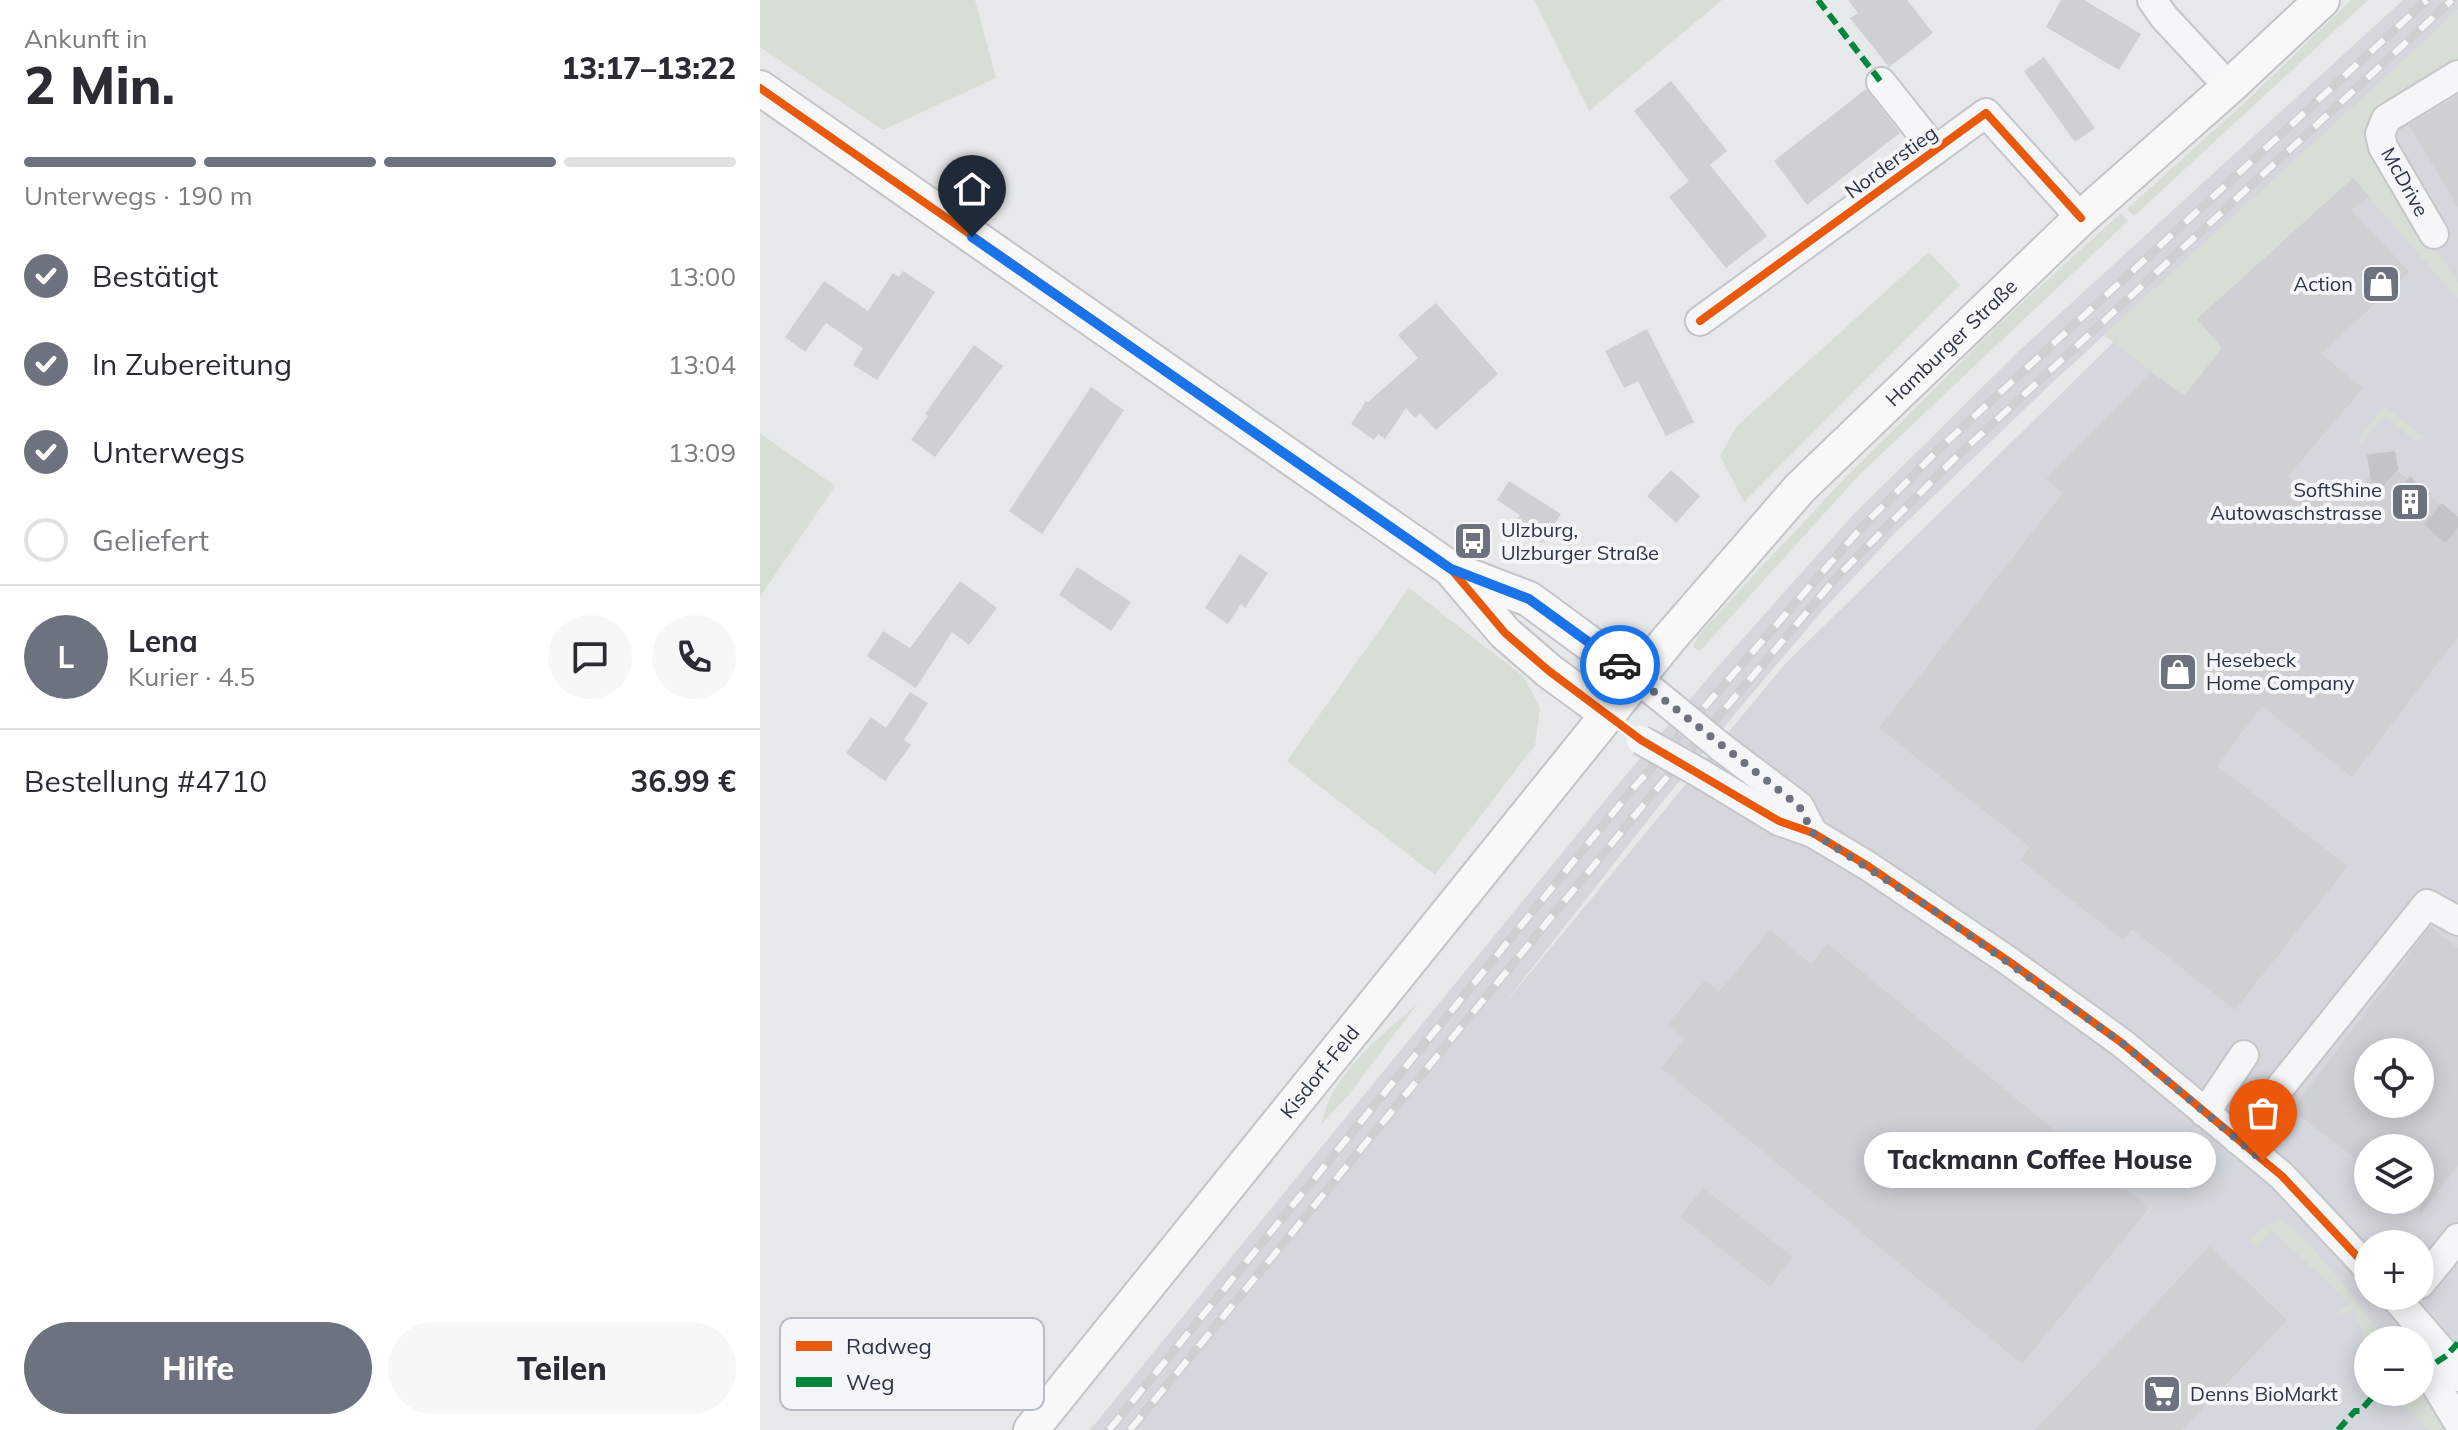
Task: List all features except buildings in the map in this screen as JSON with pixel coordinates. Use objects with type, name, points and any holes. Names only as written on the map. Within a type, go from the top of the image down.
[{"type":"main road","name":"Hamburger Straße","points":[[1609,715],[1668,640],[1800,488],[2081,218],[2322,0]]},
{"type":"main road","points":[[760,88],[1451,569],[1529,599],[1638,679]]},
{"type":"main road","points":[[1451,569],[1505,633],[1549,671],[1609,715]]},
{"type":"main road","name":"Kisdorf-Feld","points":[[1031,1430],[1609,715]]},
{"type":"street","points":[[2152,0],[2229,87]]},
{"type":"street","name":"McDrive","points":[[2434,234],[2383,147],[2380,134],[2383,123],[2391,115],[2458,75]]},
{"type":"street","points":[[1881,82],[1935,150]]},
{"type":"street","name":"Norderstieg","points":[[1700,321],[1986,113],[2081,218]]},
{"type":"street","points":[[1638,679],[1799,806],[1813,833]]},
{"type":"street","points":[[1609,715],[1641,740],[1779,821],[1813,833],[1868,866],[2122,1043],[2282,1176],[2354,1253]]},
{"type":"street","points":[[2238,1140],[2427,904],[2458,921]]},
{"type":"street","points":[[2205,1113],[2244,1055]]},
{"type":"street","points":[[2434,1265],[2458,1238]]},
{"type":"street","points":[[2417,1310],[2458,1377]]},
{"type":"street","points":[[2434,1382],[2458,1422]]},
{"type":"shaded area","points":[[760,0],[975,0],[996,78],[883,130],[760,47]]},
{"type":"shaded area","points":[[1534,0],[1722,0],[1589,111]]},
{"type":"shaded area","points":[[2351,0],[2368,0],[2134,216],[2127,209],[2251,97]]},
{"type":"shaded area","points":[[2403,0],[2458,0],[2458,10],[2447,20],[2458,12],[2458,1430],[1090,1430],[1616,787],[1852,516],[2020,350]],"holes":[[[2362,99],[1785,664],[1501,1008],[1744,703],[1823,610],[1896,532],[2051,384]]]},
{"type":"shaded area","points":[[2458,10],[2458,66],[2376,119],[2423,229],[2458,283],[2458,299],[2353,179],[2185,397],[2104,335]]},
{"type":"shaded area","points":[[2121,213],[2128,221],[1859,475],[1700,651],[1693,647],[1698,636],[1847,476],[1997,326]]},
{"type":"shaded area","points":[[1929,252],[1960,285],[1744,502],[1720,456],[1737,426]]},
{"type":"shaded area","points":[[2384,406],[2426,438],[2415,441],[2384,416],[2360,442],[2358,439]]},
{"type":"shaded area","points":[[760,433],[835,486],[760,597]]},
{"type":"shaded area","points":[[1409,588],[1524,677],[1540,708],[1535,745],[1435,875],[1287,761]]},
{"type":"shaded area","points":[[1418,1003],[1347,1097],[1321,1124],[1343,1077],[1374,1043]]},
{"type":"shaded area","points":[[2279,1219],[2289,1224],[2354,1299],[2354,1310],[2335,1316],[2349,1303],[2272,1230],[2256,1248],[2250,1240],[2262,1227]]},
{"type":"shaded area","points":[[2354,1310],[2363,1310],[2375,1326],[2360,1326]]},
{"type":"shaded area","points":[[2402,1406],[2430,1406],[2444,1430],[2429,1430]]},
{"type":"tunnel","points":[[2381,453],[2384,473],[2458,535]]},
{"type":"railway","points":[[1109,1430],[1631,791],[1861,528],[1941,447],[2427,0]]},
{"type":"railway","points":[[1130,1430],[1645,803],[1835,579],[1952,461],[2452,0]]},
{"type":"marked path","points":[[1818,0],[1881,82]]},
{"type":"marked path","points":[[2434,1364],[2458,1343]]},
{"type":"marked path","points":[[2338,1430],[2355,1411],[2364,1406]]},
{"type":"cycle path","points":[[760,88],[1451,569],[1529,599],[1638,679]]},
{"type":"cycle path","points":[[1700,321],[1986,113],[2081,218]]},
{"type":"cycle path","points":[[1451,569],[1505,633],[1549,671],[1641,740],[1779,821],[1813,833],[1868,866],[2122,1043],[2282,1176],[2354,1253]]},
{"type":"way so far","points":[[1620,665],[1799,806],[1813,833],[1932,909],[2122,1043],[2263,1161]]},
{"type":"place","name":"Action","points":[[2381,284]]},
{"type":"place","name":"SoftShine Autowaschstrasse","points":[[2410,502]]},
{"type":"place","name":"Ulzburg, Ulzburger Straße","points":[[1473,541]]},
{"type":"place","name":"Hesebeck Home Company","points":[[2178,672]]},
{"type":"place","name":"Tackmann Coffee House","points":[[2263,1161]]},
{"type":"place","name":"Denns BioMarkt","points":[[2162,1394]]},
{"type":"route","points":[[972,237],[1451,569],[1529,599],[1620,665]]}]
